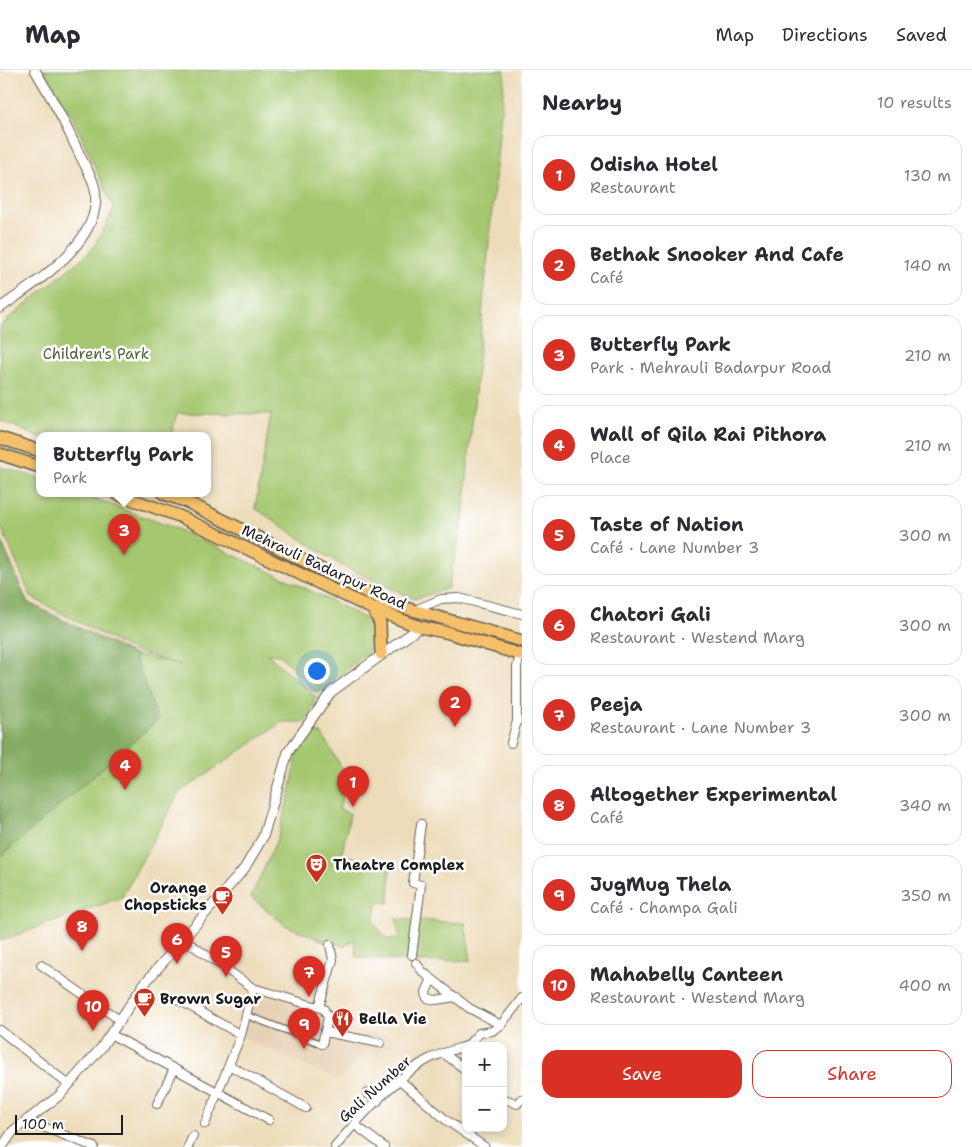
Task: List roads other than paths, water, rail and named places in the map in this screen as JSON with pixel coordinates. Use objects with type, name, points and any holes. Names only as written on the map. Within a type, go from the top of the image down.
[{"type":"main road","points":[[0,438],[36,450]]},
{"type":"main road","points":[[0,454],[36,465]]},
{"type":"main road","name":"Mehrauli Badarpur Road","points":[[125,497],[179,516],[373,608],[420,627],[449,633],[521,654]]},
{"type":"main road","name":"Mehrauli Badarpur Road","points":[[173,497],[185,501],[388,603],[522,641]]},
{"type":"main road","points":[[373,608],[380,624],[381,654]]},
{"type":"street","points":[[0,308],[70,252],[81,240],[94,215],[95,187],[54,101],[35,70]]},
{"type":"street","points":[[415,610],[441,599],[459,598],[522,614]]},
{"type":"street","points":[[2,1147],[13,1131],[60,1095],[69,1085],[112,1035],[144,984],[255,854],[263,837],[288,752],[334,689],[420,627]]},
{"type":"street","points":[[511,743],[517,721],[517,667],[521,654]]},
{"type":"street","points":[[412,955],[421,885],[413,883],[421,824]]},
{"type":"street","points":[[182,938],[253,988],[319,1007],[324,1009],[328,1018],[322,1044],[246,1015]]},
{"type":"street","points":[[319,1007],[333,960],[330,945]]},
{"type":"street","points":[[416,963],[432,979],[469,1008],[502,1025],[522,998]]},
{"type":"street","points":[[41,965],[121,1021]]},
{"type":"street","points":[[432,979],[426,992],[427,998],[435,1000],[456,997]]},
{"type":"street","points":[[205,1124],[241,1035],[253,988]]},
{"type":"street","points":[[177,999],[241,1035]]},
{"type":"street","name":"Gali Number","points":[[470,1042],[479,1033],[492,1031],[502,1025]]},
{"type":"street","points":[[0,1030],[69,1085]]},
{"type":"street","points":[[325,1032],[380,1043]]},
{"type":"street","points":[[112,1035],[270,1120]]},
{"type":"street","name":"Gali Number","points":[[335,1147],[354,1124],[378,1101],[427,1060],[462,1047]]},
{"type":"street","points":[[443,1053],[462,1067]]},
{"type":"street","points":[[229,1065],[306,1108]]},
{"type":"street","points":[[157,1104],[174,1069]]},
{"type":"street","points":[[401,1081],[446,1120],[485,1147]]},
{"type":"street","points":[[368,1093],[378,1101]]},
{"type":"street","points":[[507,1100],[517,1104],[522,1099]]},
{"type":"street","points":[[26,1120],[94,1147]]},
{"type":"street","points":[[354,1124],[384,1147]]},
{"type":"street","points":[[188,1147],[193,1136]]},
{"type":"place","name":"Butterfly Park","points":[[124,555]]},
{"type":"place","name":"Bethak Snooker And Cafe","points":[[455,727]]},
{"type":"place","name":"Wall of Qila Rai Pithora","points":[[125,790]]},
{"type":"place","name":"Odisha Hotel","points":[[353,807]]},
{"type":"place","name":"Theatre Complex","points":[[317,884]]},
{"type":"place","name":"Orange Chopsticks","points":[[223,916]]},
{"type":"place","name":"Altogether Experimental","points":[[82,951]]},
{"type":"place","name":"Chatori Gali","points":[[177,964]]},
{"type":"place","name":"Taste of Nation","points":[[226,977]]},
{"type":"place","name":"Peeja","points":[[309,997]]},
{"type":"place","name":"Brown Sugar","points":[[144,1018]]},
{"type":"place","name":"Mahabelly Canteen","points":[[93,1031]]},
{"type":"place","name":"Bella Vie","points":[[343,1038]]},
{"type":"place","name":"JugMug Thela","points":[[304,1049]]},
{"type":"park label","name":"Children's Park","points":[[96,354]]}]
